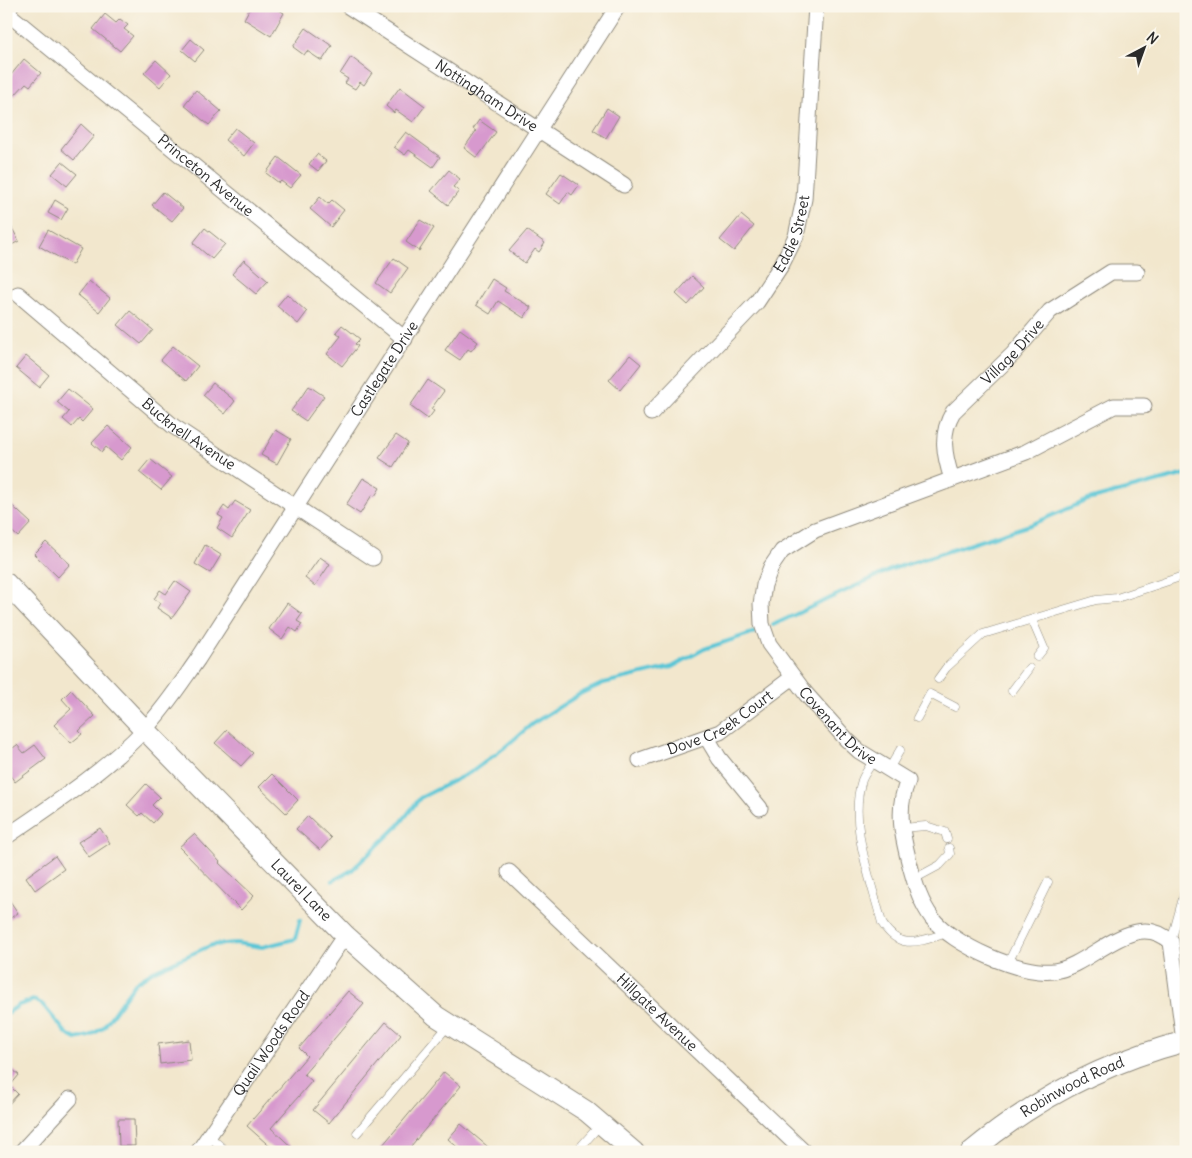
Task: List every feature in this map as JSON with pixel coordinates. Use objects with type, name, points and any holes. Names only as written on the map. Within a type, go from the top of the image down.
[{"type":"street","name":"Nottingham Drive","points":[[348,6],[624,185]]},
{"type":"street","name":"Castlegate Drive","points":[[6,837],[96,772],[144,729],[198,659],[618,6]]},
{"type":"street","name":"Eddie Street","points":[[651,413],[757,302],[782,264],[796,236],[804,199],[816,6]]},
{"type":"street","name":"Princeton Avenue","points":[[7,9],[404,339]]},
{"type":"street","name":"Village Drive","points":[[952,479],[946,463],[944,439],[948,420],[953,412],[1013,354],[1050,311],[1110,272],[1137,272]]},
{"type":"street","name":"Bucknell Avenue","points":[[18,294],[173,426],[373,558]]},
{"type":"street","name":"Covenant Drive","points":[[1144,406],[1114,406],[1026,452],[815,530],[798,539],[782,551],[771,566],[764,585],[762,624],[770,644],[793,676],[847,740],[874,760],[908,780],[900,809],[902,828],[914,879],[922,903],[947,933],[1008,963],[1036,970],[1055,971],[1091,956],[1107,944],[1124,935],[1145,931],[1163,935],[1170,942]]},
{"type":"street","name":"Laurel Lane","points":[[6,583],[144,729],[345,935],[436,1016],[586,1111],[634,1152]]},
{"type":"street","name":"Dove Creek Court","points":[[640,760],[720,732],[793,676]]},
{"type":"street","points":[[707,738],[719,758],[760,808]]},
{"type":"street","name":"Hillgate Avenue","points":[[509,872],[804,1152]]},
{"type":"street","name":"Quail Woods Road","points":[[198,1152],[345,935]]},
{"type":"street","points":[[1170,942],[1185,1041]]},
{"type":"street","name":"Robinwood Road","points":[[971,1152],[1014,1118],[1078,1080],[1136,1056],[1185,1041]]},
{"type":"street","points":[[22,1152],[70,1099]]},
{"type":"lane","points":[[938,680],[946,668],[983,634],[1096,600],[1117,598],[1186,575]]},
{"type":"lane","points":[[1032,620],[1044,648],[1038,657]]},
{"type":"lane","points":[[1012,690],[1029,668]]},
{"type":"lane","points":[[917,718],[930,694],[955,707]]},
{"type":"lane","points":[[889,769],[900,750]]},
{"type":"lane","points":[[874,760],[863,778],[858,798],[858,826],[882,923],[890,935],[900,942],[918,941],[947,933]]},
{"type":"lane","points":[[902,828],[926,826],[945,832],[946,839]]},
{"type":"lane","points":[[914,879],[940,865],[950,854],[949,848]]},
{"type":"lane","points":[[1008,963],[1048,882]]},
{"type":"lane","points":[[1170,942],[1186,887]]},
{"type":"lane","points":[[357,1133],[450,1025]]},
{"type":"lane","points":[[576,1152],[601,1123]]},
{"type":"lane","points":[[209,1136],[227,1152]]},
{"type":"building","points":[[251,6],[273,6],[284,13],[271,36],[244,19]]},
{"type":"building","points":[[105,14],[116,23],[120,19],[128,25],[124,29],[133,36],[120,51],[93,29]]},
{"type":"building","points":[[306,28],[332,46],[322,61],[307,51],[304,55],[293,47]]},
{"type":"building","points":[[191,39],[204,50],[195,61],[182,50]]},
{"type":"building","points":[[351,57],[372,73],[364,85],[360,82],[355,89],[345,83],[348,79],[340,74]]},
{"type":"building","points":[[24,59],[41,73],[30,86],[26,83],[14,96],[6,89],[6,81]]},
{"type":"building","points":[[156,60],[171,74],[160,87],[144,73]]},
{"type":"building","points":[[400,87],[425,106],[413,122],[396,110],[394,113],[386,106]]},
{"type":"building","points":[[196,90],[221,111],[209,125],[184,105]]},
{"type":"building","points":[[607,108],[619,116],[606,138],[593,130]]},
{"type":"building","points":[[479,120],[496,132],[477,158],[464,148],[476,131],[473,129]]},
{"type":"building","points":[[81,124],[94,136],[74,160],[61,149]]},
{"type":"building","points":[[235,128],[254,143],[244,156],[225,140]]},
{"type":"building","points":[[406,132],[440,157],[433,167],[409,150],[405,155],[394,147]]},
{"type":"building","points":[[317,154],[326,161],[318,171],[309,164]]},
{"type":"building","points":[[278,157],[301,175],[290,188],[281,181],[279,183],[266,173]]},
{"type":"building","points":[[62,162],[77,174],[67,186],[52,174]]},
{"type":"building","points":[[449,170],[460,179],[453,187],[459,191],[448,205],[431,191]]},
{"type":"building","points":[[561,173],[579,185],[572,195],[568,192],[560,204],[546,194]]},
{"type":"building","points":[[163,192],[183,208],[172,221],[152,205]]},
{"type":"building","points":[[320,197],[328,204],[332,200],[344,210],[331,227],[310,209]]},
{"type":"building","points":[[55,200],[68,208],[61,220],[48,213]]},
{"type":"building","points":[[741,215],[754,226],[734,251],[720,240]]},
{"type":"building","points":[[6,217],[19,241],[6,248]]},
{"type":"building","points":[[420,220],[434,228],[419,251],[406,242]]},
{"type":"building","points":[[205,228],[225,244],[212,259],[193,243]]},
{"type":"building","points":[[48,230],[81,249],[72,265],[39,246]]},
{"type":"building","points":[[527,230],[545,243],[539,252],[535,249],[525,263],[509,251]]},
{"type":"building","points":[[394,258],[408,268],[390,293],[376,283]]},
{"type":"building","points":[[244,260],[268,281],[256,294],[232,274]]},
{"type":"building","points":[[692,276],[704,287],[688,305],[676,294]]},
{"type":"building","points":[[492,279],[506,288],[504,291],[531,307],[524,318],[498,301],[490,314],[476,305]]},
{"type":"building","points":[[89,281],[110,298],[99,312],[78,295]]},
{"type":"building","points":[[287,294],[307,312],[298,324],[277,306]]},
{"type":"building","points":[[130,311],[153,330],[141,344],[118,325]]},
{"type":"building","points":[[342,325],[360,339],[355,344],[358,346],[342,366],[327,354],[341,336],[336,332]]},
{"type":"building","points":[[460,329],[478,342],[471,351],[468,349],[460,360],[445,350]]},
{"type":"building","points":[[173,346],[198,366],[186,381],[161,360]]},
{"type":"building","points":[[630,355],[641,364],[620,390],[609,380]]},
{"type":"building","points":[[26,356],[49,375],[39,387],[16,368]]},
{"type":"building","points":[[428,380],[444,391],[431,409],[434,411],[428,419],[410,406]]},
{"type":"building","points":[[213,383],[235,401],[225,414],[203,395]]},
{"type":"building","points":[[309,386],[324,396],[306,421],[291,411]]},
{"type":"building","points":[[68,389],[93,409],[82,422],[79,419],[72,427],[63,419],[69,412],[57,402]]},
{"type":"building","points":[[108,426],[132,447],[121,460],[106,447],[102,452],[92,443]]},
{"type":"building","points":[[276,430],[291,439],[277,464],[261,455]]},
{"type":"building","points":[[396,435],[408,443],[393,467],[379,458]]},
{"type":"building","points":[[150,459],[172,477],[161,490],[139,472]]},
{"type":"building","points":[[363,478],[380,488],[375,496],[372,495],[360,514],[346,505]]},
{"type":"building","points":[[6,500],[31,523],[18,537],[6,526]]},
{"type":"building","points":[[235,501],[250,510],[232,538],[217,528],[223,518],[218,515],[224,506],[229,510]]},
{"type":"building","points":[[46,542],[70,564],[58,577],[34,554]]},
{"type":"building","points":[[205,545],[221,555],[210,573],[195,564]]},
{"type":"building","points":[[320,557],[330,564],[315,586],[305,578]]},
{"type":"building","points":[[175,581],[191,592],[172,618],[157,608],[160,603],[154,599],[160,590],[166,594]]},
{"type":"building","points":[[287,603],[302,614],[297,621],[302,624],[297,632],[290,627],[282,639],[269,629]]},
{"type":"building","points":[[71,690],[95,716],[79,731],[82,734],[71,743],[54,725],[71,709],[62,699]]},
{"type":"building","points":[[227,730],[253,753],[241,766],[215,743]]},
{"type":"building","points":[[17,745],[24,753],[35,745],[46,759],[15,782],[6,770],[6,753]]},
{"type":"building","points":[[272,774],[298,800],[286,813],[259,787]]},
{"type":"building","points":[[146,784],[160,797],[152,805],[161,814],[153,823],[142,813],[139,816],[127,805]]},
{"type":"building","points":[[308,816],[331,838],[320,850],[296,829]]},
{"type":"building","points":[[100,828],[110,843],[89,857],[78,842]]},
{"type":"building","points":[[194,834],[219,863],[254,896],[241,910],[179,847]]},
{"type":"building","points":[[55,856],[64,869],[35,890],[26,877]]},
{"type":"building","points":[[6,895],[18,913],[6,921]]},
{"type":"building","points":[[348,991],[364,1004],[304,1074],[312,1081],[271,1128],[297,1152],[276,1152],[247,1126],[307,1056],[299,1048]]},
{"type":"building","points":[[386,1022],[401,1035],[329,1123],[313,1110]]},
{"type":"building","points":[[189,1040],[191,1060],[160,1064],[158,1044]]},
{"type":"building","points":[[6,1064],[19,1075],[10,1086],[18,1094],[6,1107]]},
{"type":"building","points":[[444,1072],[461,1086],[406,1152],[377,1152]]},
{"type":"building","points":[[118,1119],[134,1119],[135,1146],[119,1146]]},
{"type":"building","points":[[461,1124],[494,1152],[463,1152],[448,1139]]},
{"type":"waterway","points":[[773,625],[892,569],[1030,525],[1088,500],[1186,474]]},
{"type":"waterway","points":[[332,881],[352,870],[399,825],[420,798],[473,771],[532,724],[580,694],[604,683],[672,667],[704,649],[755,632]]},
{"type":"waterway","points":[[6,1014],[19,1005],[34,1000],[42,1004],[67,1034],[76,1039],[89,1036],[103,1028],[135,983],[153,971],[212,945],[236,943],[262,947],[295,939],[300,920]]}]
